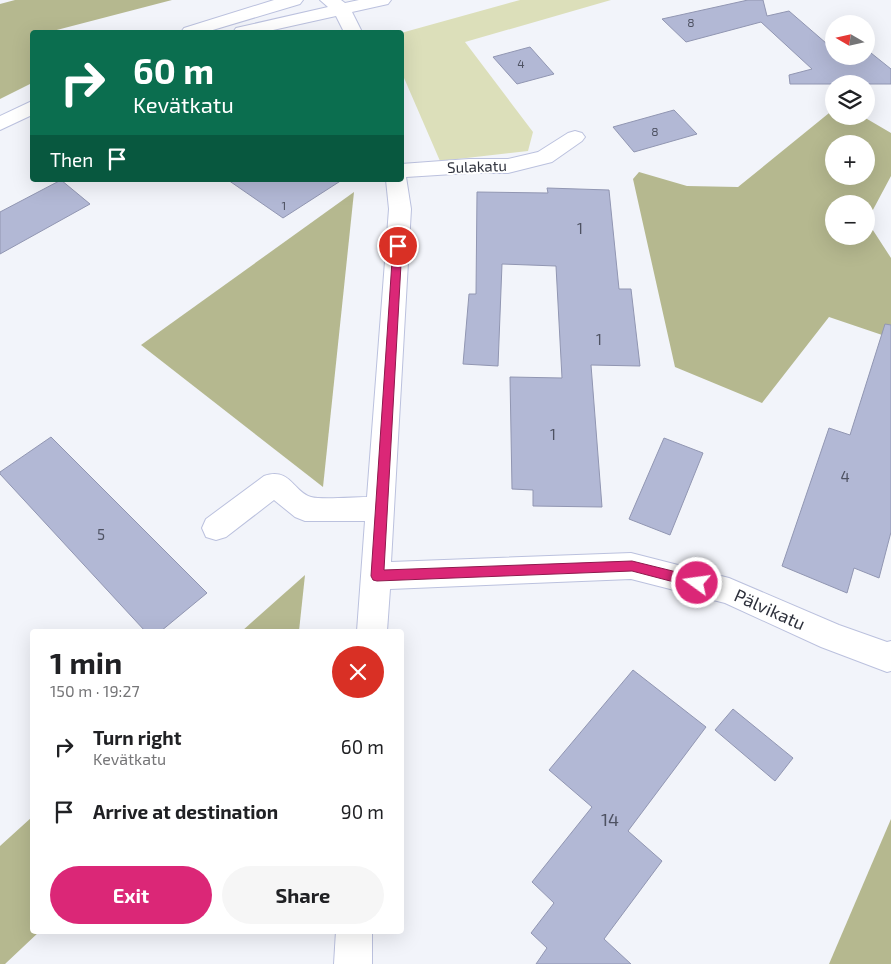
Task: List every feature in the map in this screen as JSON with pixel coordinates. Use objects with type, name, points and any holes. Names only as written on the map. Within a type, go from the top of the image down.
[{"type":"street","points":[[196,30],[294,0]]},
{"type":"street","points":[[248,30],[318,7],[382,0]]},
{"type":"street","points":[[336,5],[352,30]]},
{"type":"street","points":[[318,7],[325,30]]},
{"type":"street","points":[[0,124],[28,111]]},
{"type":"street","name":"Sulakatu","points":[[404,171],[469,166],[508,166],[545,158],[574,137]]},
{"type":"street","points":[[372,629],[400,209],[397,182]]},
{"type":"street","points":[[216,528],[274,484],[306,509],[381,509]]},
{"type":"street","name":"Pälvikatu","points":[[377,576],[632,566],[729,591],[832,636],[887,657],[891,656]]},
{"type":"street","points":[[352,964],[354,934]]},
{"type":"green space","points":[[15,0],[172,0],[57,30],[30,30],[30,84],[0,99],[0,4]]},
{"type":"green space","points":[[520,0],[611,0],[465,42],[533,132],[528,151],[440,161],[404,78],[404,32]]},
{"type":"green space","points":[[825,116],[825,125],[875,124],[891,133],[891,176],[875,206],[875,195],[825,195],[825,245],[875,245],[875,233],[891,258],[891,338],[829,317],[762,403],[675,367],[633,179],[639,172],[687,186],[738,187]]},
{"type":"green space","points":[[354,192],[323,487],[141,345]]},
{"type":"green space","points":[[305,575],[299,629],[244,629]]},
{"type":"green space","points":[[30,819],[30,934],[37,934],[5,964],[0,964],[0,846]]},
{"type":"green space","points":[[891,819],[891,964],[829,964]]},
{"type":"building","points":[[748,0],[763,0],[767,16],[789,11],[825,42],[825,65],[875,65],[875,56],[891,69],[891,84],[875,84],[875,75],[825,75],[825,84],[790,84],[789,75],[812,69],[761,22],[686,42],[662,19]]},
{"type":"building","points":[[530,47],[554,74],[517,84],[493,57]]},
{"type":"building","points":[[674,110],[697,134],[634,152],[613,127]]},
{"type":"building","points":[[57,182],[63,182],[90,204],[0,254],[0,212]]},
{"type":"building","points":[[231,182],[339,182],[283,218]]},
{"type":"building","points":[[547,188],[609,190],[619,289],[631,289],[640,366],[591,365],[602,507],[533,506],[533,490],[512,489],[510,377],[562,378],[556,266],[502,264],[498,366],[463,364],[469,294],[476,294],[477,192],[548,193]]},
{"type":"building","points":[[885,324],[891,325],[891,532],[879,578],[854,568],[847,593],[782,566],[829,428],[850,435]]},
{"type":"building","points":[[51,437],[207,593],[163,629],[143,629],[0,472]]},
{"type":"building","points":[[664,438],[703,453],[670,535],[629,519]]},
{"type":"building","points":[[633,670],[706,727],[628,831],[662,861],[604,939],[631,964],[536,964],[547,948],[531,933],[554,903],[532,882],[592,807],[549,770]]},
{"type":"building","points":[[733,709],[793,758],[775,781],[715,730]]},
{"type":"route","points":[[398,246],[377,576],[513,569],[632,566],[697,583]]}]
